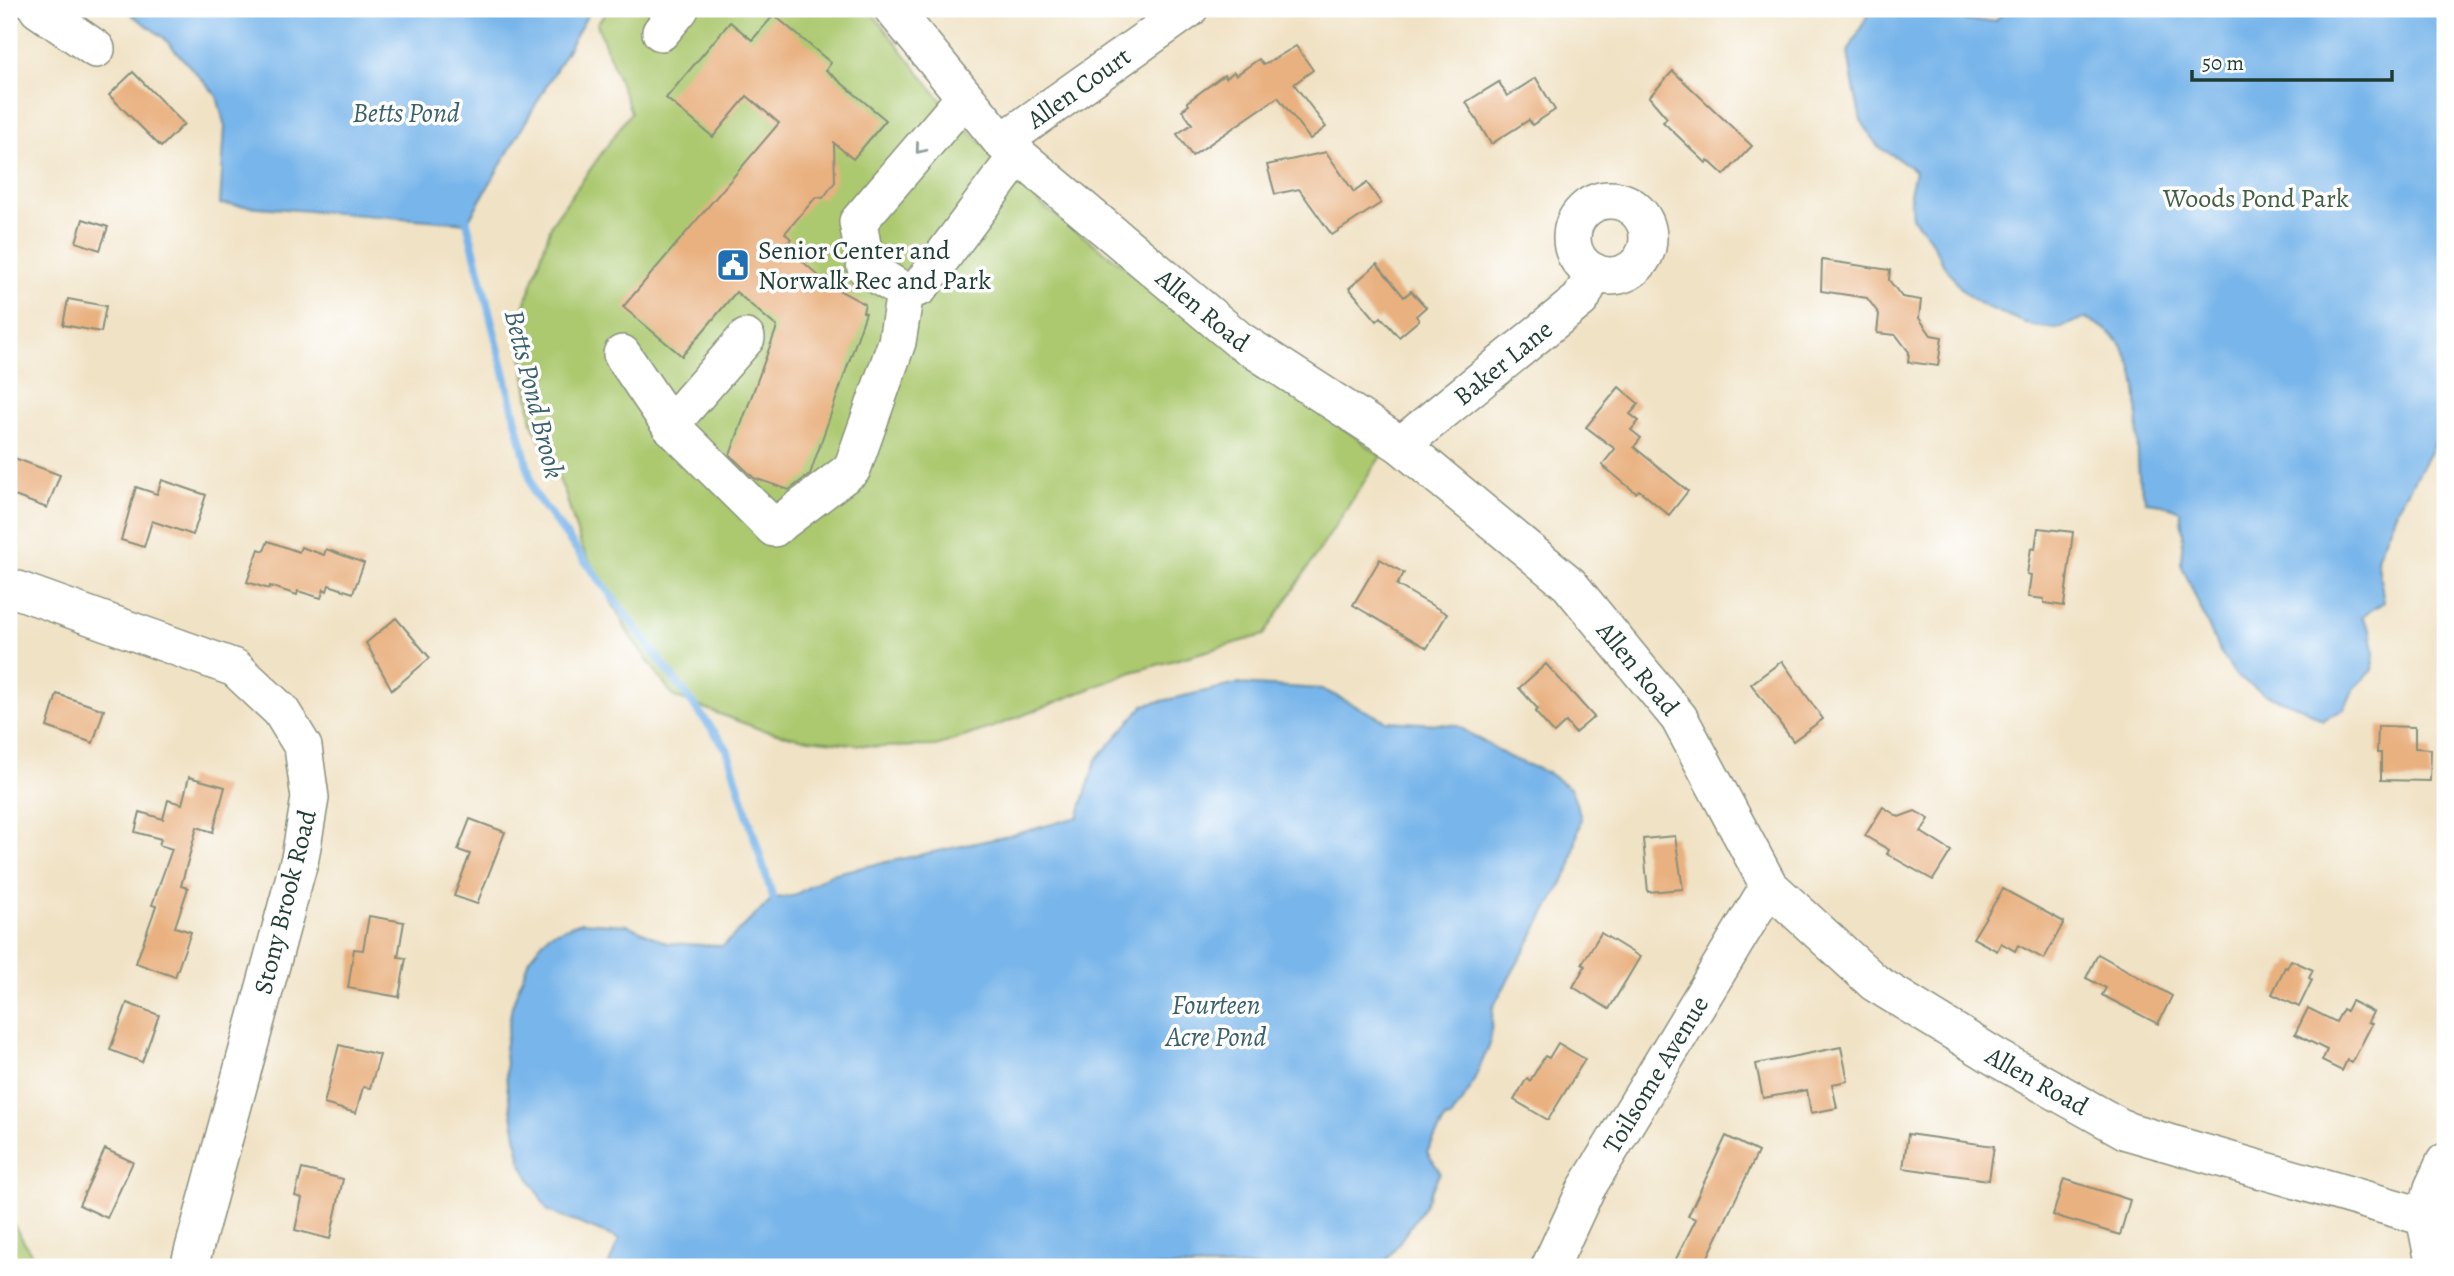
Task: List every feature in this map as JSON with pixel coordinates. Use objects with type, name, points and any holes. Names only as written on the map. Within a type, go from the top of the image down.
[{"type":"street","points":[[38,9],[96,49]]},
{"type":"street","name":"Allen Road","points":[[893,9],[1010,148],[1239,340],[1401,445],[1569,584],[1679,718],[1769,886],[1875,983],[1997,1058],[2127,1131],[2425,1217]]},
{"type":"street","name":"Allen Court","points":[[905,292],[920,287],[1010,148],[1189,9]]},
{"type":"street","points":[[622,354],[670,425],[775,528],[852,469],[897,342],[905,292],[866,268],[858,222],[965,97]]},
{"type":"street","name":"Baker Lane","points":[[1401,445],[1581,299],[1594,272]]},
{"type":"street","points":[[670,425],[746,338]]},
{"type":"street","name":"Stony Brook Road","points":[[9,587],[235,668],[281,711],[303,747],[310,798],[300,858],[189,1267]]},
{"type":"street","name":"Toilsome Avenue","points":[[1550,1267],[1586,1189],[1769,886]]},
{"type":"street","points":[[2435,1267],[2425,1217],[2433,1188],[2445,1162]]},
{"type":"green space","points":[[609,9],[869,9],[950,111],[1044,207],[1381,456],[1264,635],[1132,672],[996,726],[936,746],[878,747],[800,738],[762,730],[674,697],[631,638],[581,545],[564,490],[532,423],[518,326],[552,223],[631,112],[597,24]]},
{"type":"green space","points":[[9,1217],[38,1265],[41,1267],[9,1267]]},
{"type":"water","name":"Betts Pond","points":[[135,9],[585,9],[587,16],[467,223],[220,204],[225,127],[217,96],[163,37],[132,15]]},
{"type":"water","name":"Woods Pond Park","points":[[1871,9],[1951,9],[1967,21],[1995,21],[2006,9],[2445,9],[2445,426],[2398,508],[2377,558],[2384,602],[2362,616],[2370,630],[2374,650],[2373,670],[2354,689],[2344,709],[2323,720],[2300,707],[2267,695],[2237,677],[2219,650],[2181,564],[2183,533],[2180,511],[2162,504],[2146,502],[2139,476],[2136,385],[2131,364],[2121,346],[2106,330],[2084,318],[2057,329],[2033,326],[1981,305],[1962,290],[1944,265],[1929,237],[1912,217],[1910,194],[1915,171],[1878,147],[1861,120],[1848,52]]},
{"type":"water","name":"Fourteen Acre Pond","points":[[1237,684],[1322,689],[1386,721],[1456,725],[1509,757],[1548,773],[1571,789],[1581,818],[1570,869],[1493,1007],[1490,1044],[1469,1091],[1450,1119],[1446,1118],[1427,1152],[1440,1172],[1424,1207],[1386,1261],[1377,1267],[608,1267],[619,1239],[548,1211],[521,1163],[507,1086],[505,1049],[512,1006],[529,959],[549,934],[581,922],[628,925],[667,943],[723,946],[773,898],[793,896],[831,874],[1008,836],[1078,817],[1096,760],[1144,705]]},
{"type":"building","name":"Senior Center and Norwalk Rec and Park","points":[[774,15],[831,63],[826,70],[886,120],[853,159],[834,143],[835,182],[823,198],[816,197],[785,233],[791,239],[785,246],[829,285],[865,304],[863,312],[866,313],[810,474],[789,490],[754,478],[730,455],[777,327],[736,292],[682,356],[623,307],[779,123],[747,96],[713,137],[666,98],[730,22],[752,40]]},
{"type":"building","points":[[1296,46],[1313,70],[1294,84],[1326,127],[1310,139],[1278,97],[1192,156],[1177,134],[1192,124],[1182,110],[1189,105],[1187,102],[1224,75],[1226,78],[1234,72],[1236,75],[1259,59],[1264,65]]},
{"type":"building","points":[[1673,71],[1752,146],[1724,175],[1708,160],[1706,163],[1663,122],[1667,118],[1649,97]]},
{"type":"building","points":[[133,72],[184,124],[161,147],[109,95]]},
{"type":"building","points":[[1536,78],[1555,110],[1532,125],[1529,120],[1491,144],[1466,102],[1499,82],[1507,96]]},
{"type":"building","points":[[1326,152],[1354,192],[1367,183],[1381,203],[1332,235],[1299,189],[1275,194],[1267,165]]},
{"type":"building","points":[[83,219],[108,227],[100,250],[76,242]]},
{"type":"building","points":[[1822,260],[1890,270],[1889,280],[1902,297],[1921,300],[1919,318],[1931,335],[1942,337],[1938,366],[1908,362],[1909,352],[1896,335],[1877,333],[1879,314],[1867,298],[1821,291]]},
{"type":"building","points":[[1377,264],[1404,297],[1411,291],[1426,307],[1416,316],[1419,320],[1399,337],[1381,317],[1377,321],[1349,288]]},
{"type":"building","points":[[68,299],[106,306],[101,332],[63,325]]},
{"type":"building","points":[[1619,387],[1639,404],[1630,414],[1639,421],[1631,430],[1641,438],[1634,447],[1688,491],[1669,515],[1639,490],[1636,493],[1602,465],[1615,449],[1586,427]]},
{"type":"building","points":[[9,456],[60,475],[47,508],[9,494]]},
{"type":"building","points":[[162,480],[206,495],[193,535],[152,521],[144,547],[121,540],[136,487],[157,494]]},
{"type":"building","points":[[2038,528],[2073,532],[2064,606],[2028,597],[2031,575],[2027,574],[2031,548],[2035,549]]},
{"type":"building","points":[[268,541],[299,552],[301,547],[324,555],[326,549],[364,563],[353,593],[329,585],[327,591],[324,589],[321,598],[298,591],[297,595],[270,586],[269,589],[247,582],[259,549],[264,551]]},
{"type":"building","points":[[1380,559],[1404,573],[1397,585],[1447,614],[1427,648],[1353,605]]},
{"type":"building","points":[[396,618],[430,658],[392,690],[366,643]]},
{"type":"building","points":[[1782,661],[1823,719],[1793,741],[1751,684]]},
{"type":"building","points":[[1546,664],[1594,717],[1575,733],[1566,722],[1554,733],[1535,712],[1538,709],[1519,688]]},
{"type":"building","points":[[57,694],[104,710],[93,743],[47,727]]},
{"type":"building","points":[[2378,726],[2415,727],[2415,748],[2431,749],[2430,781],[2381,780],[2381,753],[2377,753]]},
{"type":"building","points":[[189,777],[225,787],[213,832],[197,827],[181,886],[188,888],[175,927],[191,932],[175,977],[136,963],[156,906],[152,905],[172,849],[159,845],[161,839],[135,832],[140,812],[163,819],[168,800],[182,804]]},
{"type":"building","points":[[1883,807],[1899,817],[1915,811],[1929,819],[1921,832],[1951,851],[1933,880],[1887,854],[1889,850],[1865,836]]},
{"type":"building","points":[[470,819],[505,832],[477,904],[454,896],[470,854],[458,850]]},
{"type":"building","points":[[1675,836],[1683,889],[1648,892],[1643,839]]},
{"type":"building","points":[[2003,889],[2064,922],[2044,959],[2018,945],[2015,951],[2001,943],[1997,951],[1973,938]]},
{"type":"building","points":[[369,916],[404,922],[398,957],[406,958],[399,997],[348,988],[354,949],[363,950]]},
{"type":"building","points":[[1601,933],[1640,957],[1609,1009],[1573,987],[1585,966],[1582,964]]},
{"type":"building","points":[[2098,954],[2172,996],[2158,1024],[2102,995],[2106,988],[2086,978]]},
{"type":"building","points":[[2291,960],[2313,970],[2309,978],[2312,980],[2299,1007],[2272,994]]},
{"type":"building","points":[[2351,1001],[2373,1012],[2368,1022],[2372,1024],[2352,1063],[2347,1060],[2342,1071],[2322,1061],[2327,1050],[2295,1034],[2308,1008],[2336,1022]]},
{"type":"building","points":[[127,1003],[159,1015],[142,1062],[110,1050]]},
{"type":"building","points":[[1558,1043],[1585,1059],[1548,1120],[1514,1100],[1527,1078],[1530,1081],[1545,1056],[1549,1058]]},
{"type":"building","points":[[339,1045],[380,1055],[370,1088],[363,1087],[356,1113],[324,1104]]},
{"type":"building","points":[[1841,1047],[1848,1081],[1832,1084],[1837,1108],[1811,1113],[1807,1090],[1763,1098],[1756,1064]]},
{"type":"building","points":[[1908,1134],[1994,1146],[1989,1180],[1903,1168]]},
{"type":"building","points":[[1726,1136],[1758,1152],[1703,1267],[1672,1267],[1696,1219],[1688,1216]]},
{"type":"building","points":[[105,1149],[133,1162],[107,1218],[79,1205]]},
{"type":"building","points":[[302,1169],[343,1179],[330,1239],[295,1230],[302,1198],[295,1196]]},
{"type":"building","points":[[2064,1179],[2130,1200],[2120,1235],[2053,1215]]},
{"type":"waterway","name":"Betts Pond Brook","points":[[465,214],[534,493],[727,749],[773,898]]},
{"type":"place","name":"Senior Center and Norwalk Rec and Park","points":[[733,265]]}]
